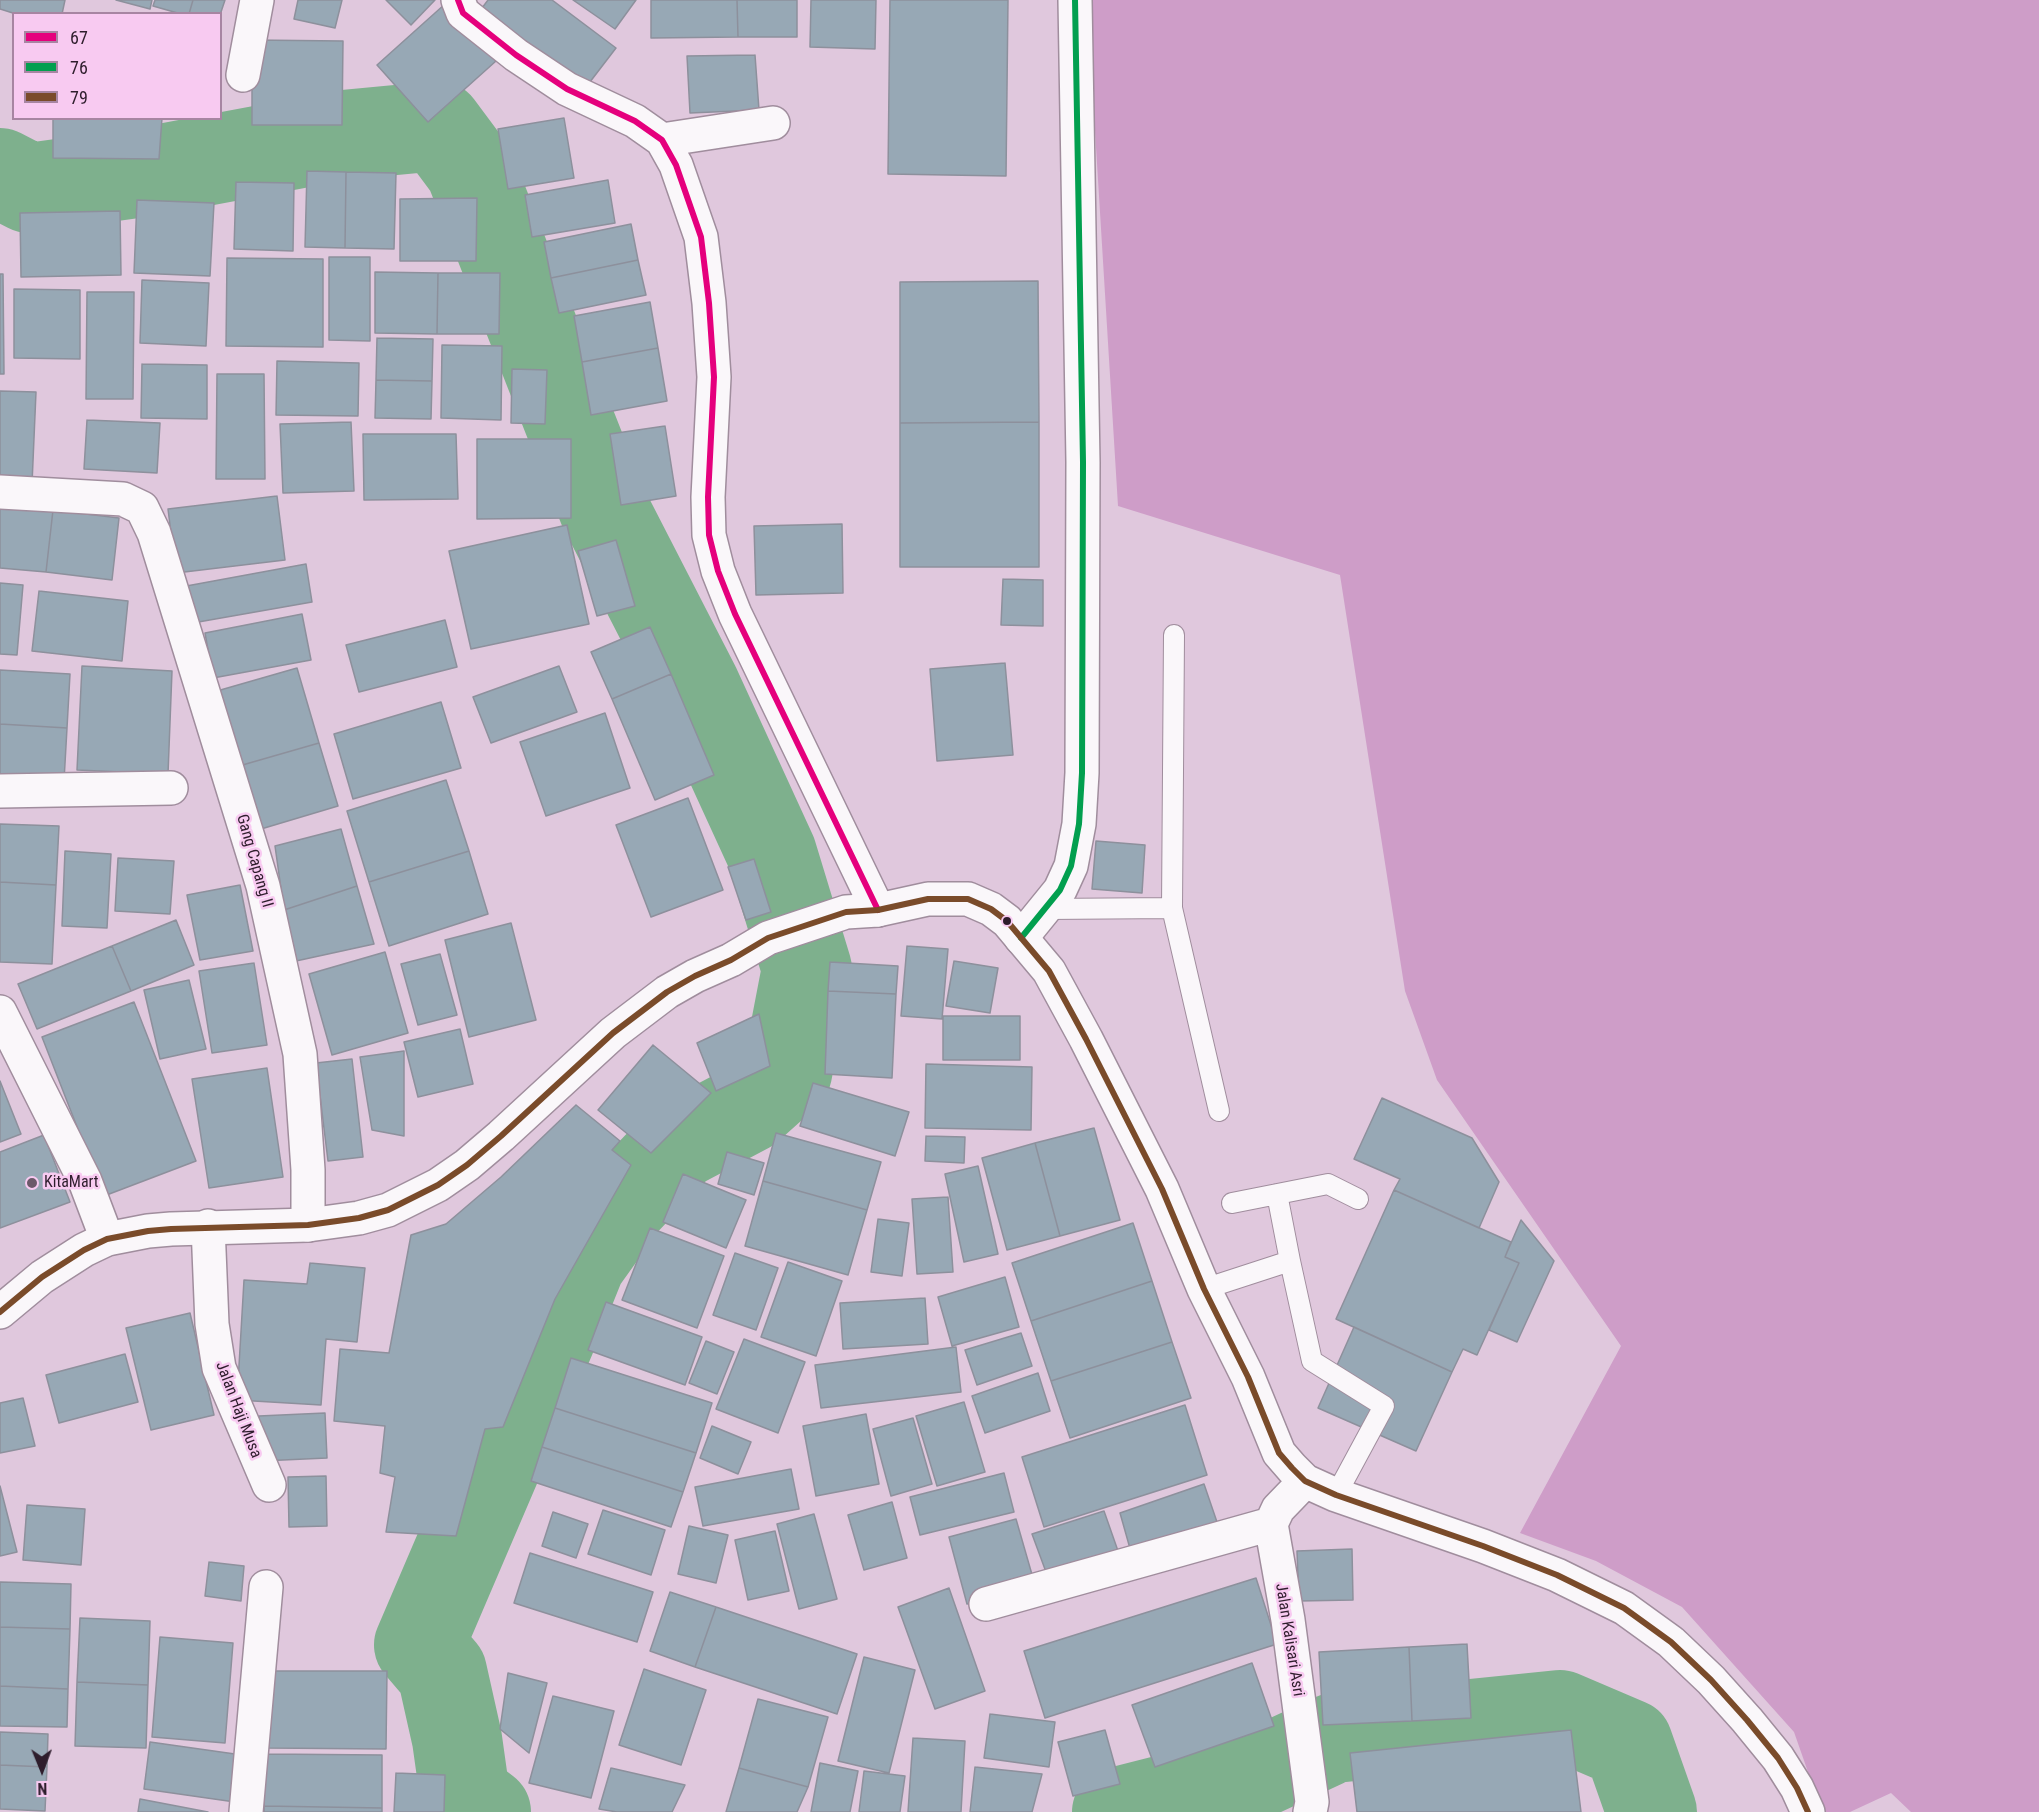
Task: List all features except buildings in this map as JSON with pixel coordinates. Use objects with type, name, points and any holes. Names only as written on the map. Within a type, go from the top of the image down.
[{"type":"street","points":[[243,75],[257,0]]},
{"type":"street","points":[[458,0],[463,13],[516,55],[567,90],[634,121],[662,140],[676,165],[701,237],[709,303],[714,376],[708,497],[709,535],[718,571],[735,614],[878,910]]},
{"type":"street","points":[[1021,938],[1046,909],[1071,866],[1079,824],[1082,773],[1083,462],[1075,0]]},
{"type":"street","points":[[662,140],[773,123]]},
{"type":"street","name":"Gang Capang II","points":[[0,492],[123,499],[142,508],[154,533],[263,886],[300,1054],[308,1170],[308,1225]]},
{"type":"street","points":[[0,791],[171,788]]},
{"type":"street","points":[[0,1312],[42,1277],[84,1250],[107,1239],[148,1231],[208,1226],[308,1225],[359,1218],[388,1210],[438,1185],[501,1136],[586,1057],[639,1012],[695,976],[732,960],[768,938],[846,912],[878,910],[928,899],[968,900],[991,909],[1007,921],[1049,971],[1162,1189],[1204,1289],[1248,1377],[1279,1453],[1305,1481],[1336,1495],[1483,1546],[1557,1575],[1624,1608],[1671,1642],[1711,1680],[1778,1758],[1797,1788],[1808,1812]]},
{"type":"street","points":[[1,1018],[85,1181],[107,1239]]},
{"type":"street","name":"Jalan Haji Musa","points":[[208,1226],[212,1324],[219,1368],[269,1485]]},
{"type":"street","points":[[986,1604],[1271,1524],[1278,1509],[1305,1481]]},
{"type":"street","name":"Jalan Kalisari Asri","points":[[1271,1524],[1288,1620],[1311,1807]]},
{"type":"street","points":[[246,1812],[266,1587]]},
{"type":"lane","points":[[1174,635],[1172,908],[1219,1111]]},
{"type":"lane","points":[[1046,909],[1172,908]]},
{"type":"lane","points":[[1232,1203],[1328,1184],[1358,1199]]},
{"type":"lane","points":[[1277,1194],[1312,1361],[1384,1406],[1336,1495]]},
{"type":"lane","points":[[1204,1289],[1290,1261]]},
{"type":"shaded area","points":[[1087,0],[2039,0],[2039,1812],[1911,1812],[1891,1793],[1850,1812],[1822,1812],[1794,1732],[1682,1607],[1596,1561],[1520,1533],[1621,1346],[1437,1080],[1405,991],[1340,575],[1118,506]]},
{"type":"waterway","points":[[0,173],[29,188],[151,171],[343,135],[438,126],[470,169],[603,507],[695,686],[772,854],[807,969],[787,1073],[748,1108],[678,1145],[624,1202],[581,1262],[419,1645],[442,1672],[457,1739],[465,1796],[486,1812]]},
{"type":"waterway","points":[[1117,1812],[1243,1780],[1334,1738],[1560,1715],[1628,1744],[1652,1812]]},
{"type":"transit line","name":"67","points":[[458,0],[463,13],[516,55],[567,89],[635,121],[662,140],[676,165],[701,237],[709,303],[714,377],[708,497],[709,535],[718,571],[735,614],[878,910]]},
{"type":"transit line","name":"76","points":[[1021,938],[1060,890],[1071,866],[1079,824],[1082,773],[1083,462],[1075,0]]},
{"type":"transit line","name":"79","points":[[0,1312],[42,1277],[84,1250],[107,1239],[171,1229],[308,1225],[359,1218],[388,1210],[438,1185],[467,1165],[613,1033],[667,992],[695,976],[731,960],[768,938],[846,912],[878,910],[928,899],[968,899],[991,909],[1007,921],[1049,971],[1162,1189],[1204,1289],[1248,1377],[1279,1453],[1292,1468],[1305,1481],[1336,1495],[1483,1546],[1557,1575],[1624,1608],[1671,1642],[1711,1680],[1778,1758],[1797,1788],[1808,1812]]},
{"type":"place","name":"KitaMart","points":[[32,1183]]}]
